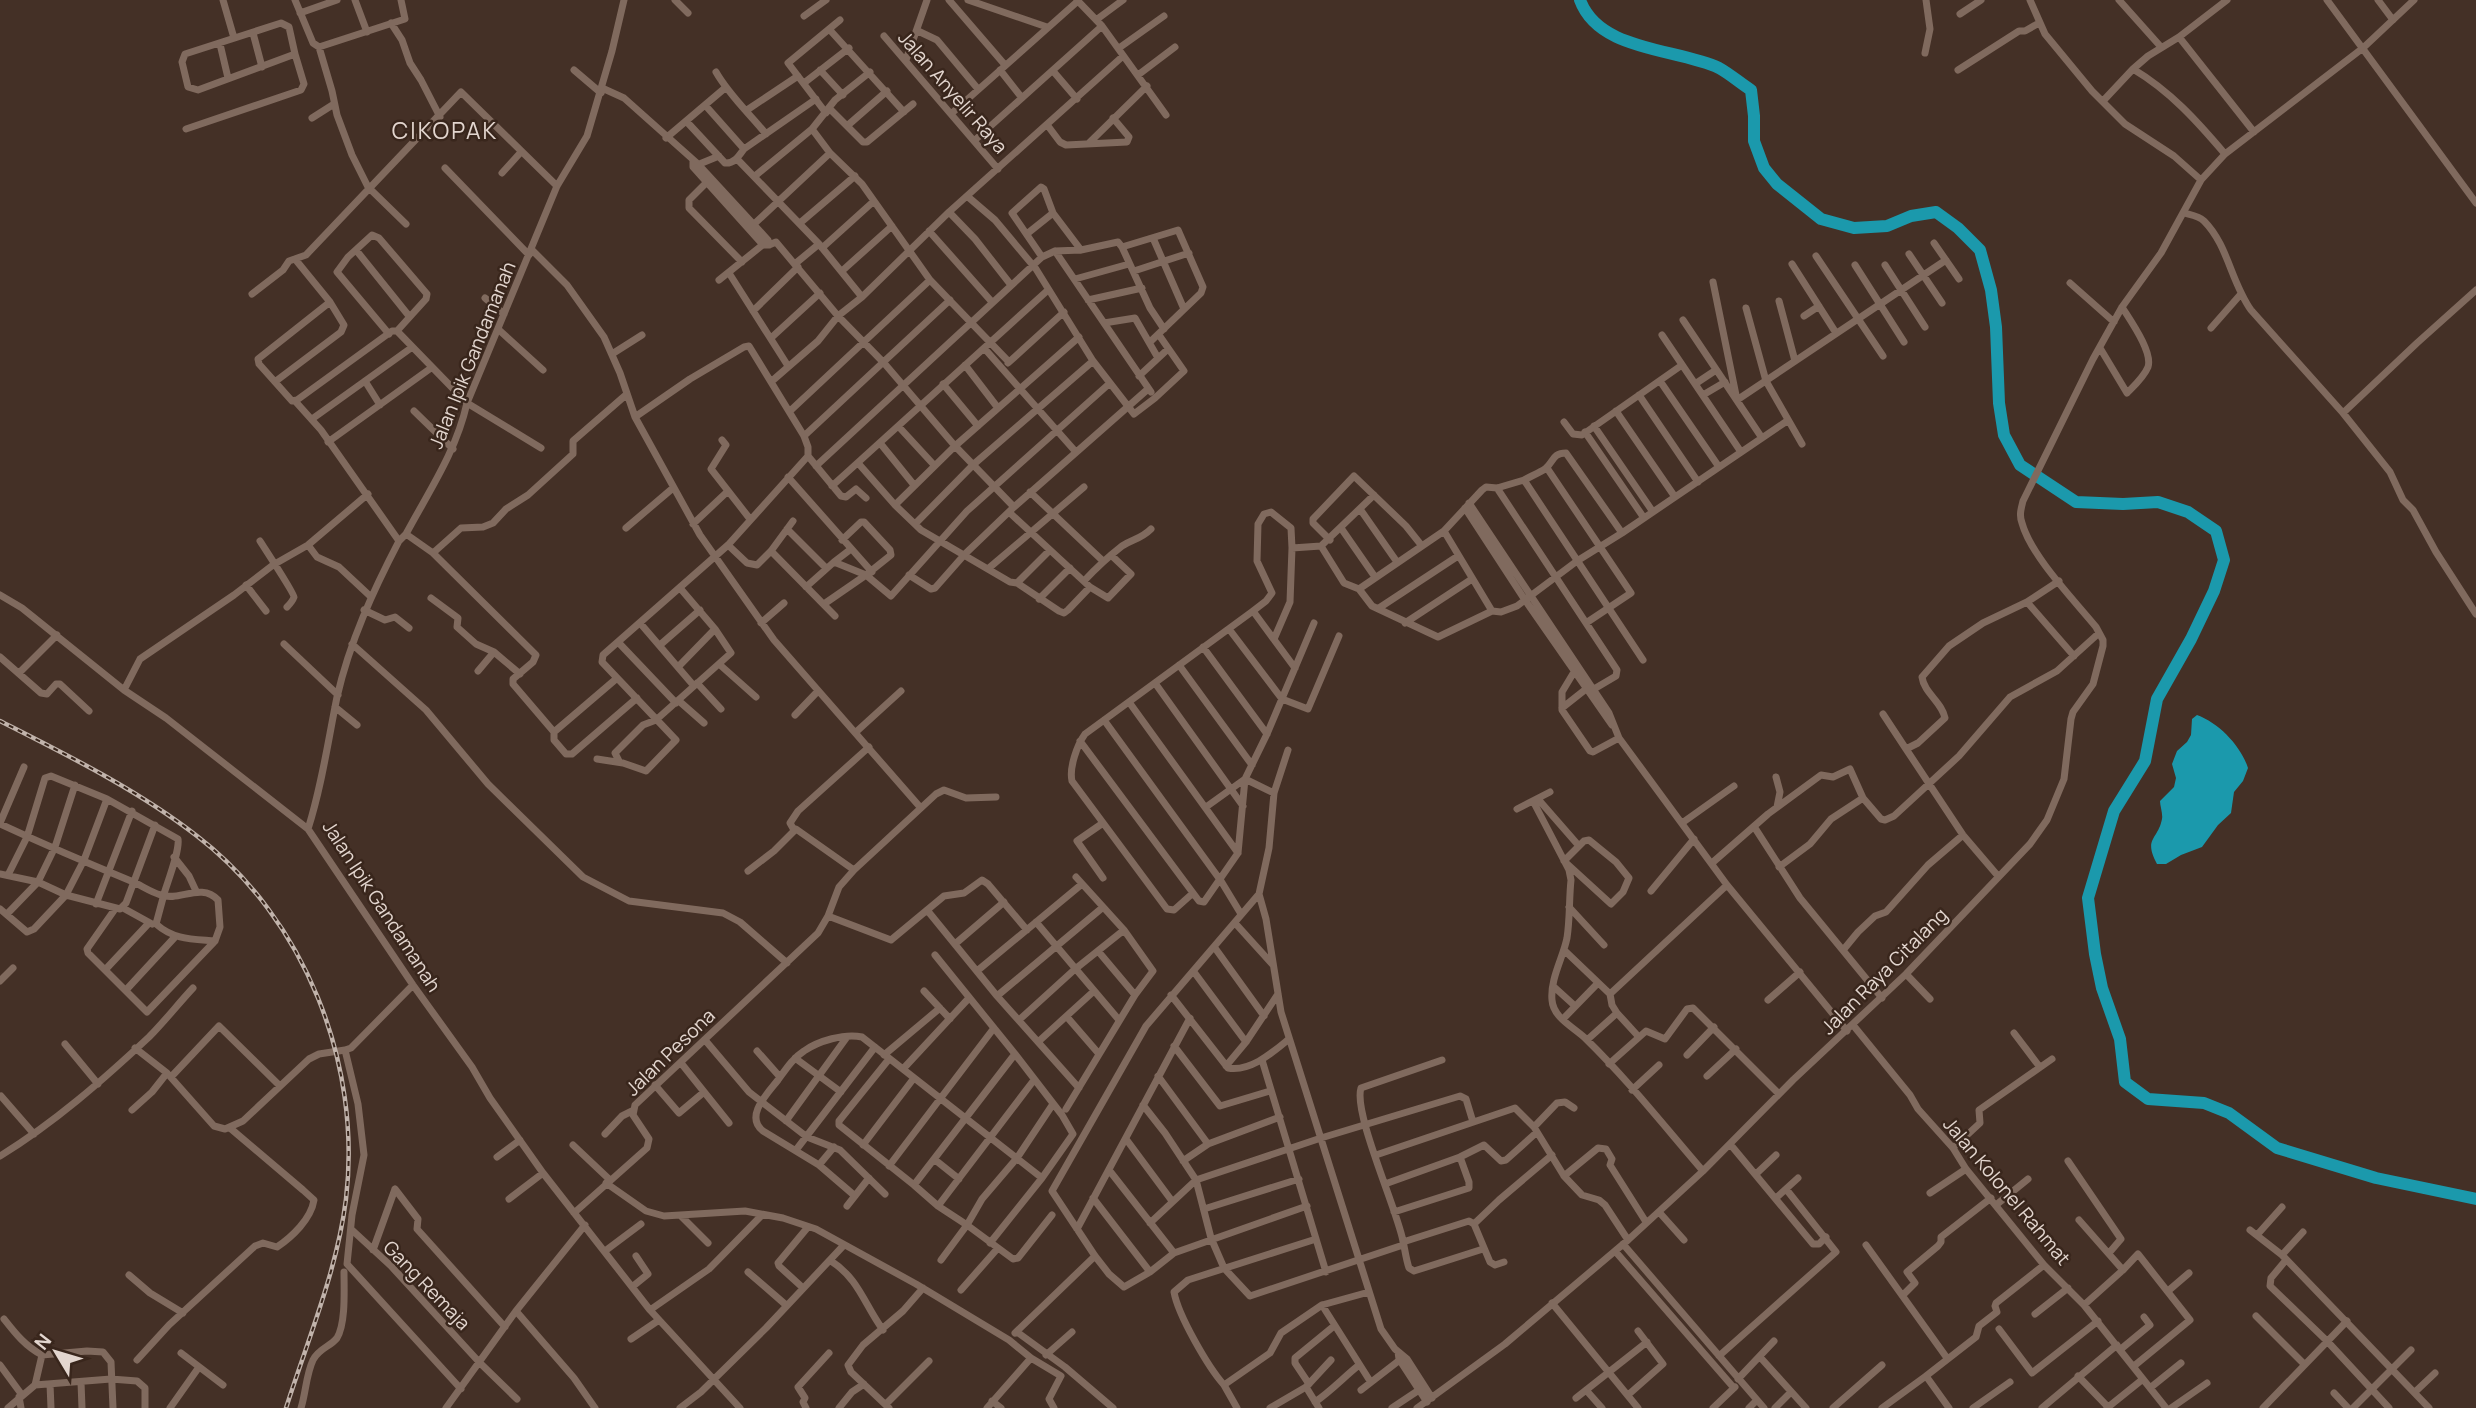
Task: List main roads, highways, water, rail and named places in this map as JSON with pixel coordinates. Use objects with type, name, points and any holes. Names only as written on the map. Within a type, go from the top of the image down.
[{"type":"water","points":[[2197,715],[2228,736],[2248,768],[2243,781],[2234,792],[2231,813],[2218,825],[2202,847],[2166,864],[2157,864],[2151,844],[2162,819],[2160,801],[2174,787],[2176,778],[2172,764],[2177,751],[2191,735],[2192,719]]},
{"type":"waterway","points":[[1580,0],[1590,17],[1604,30],[1621,39],[1702,61],[1719,68],[1751,90],[1754,141],[1764,168],[1777,184],[1821,219],[1854,228],[1887,226],[1911,216],[1936,212],[1958,228],[1980,250],[1991,290],[1996,327],[1999,403],[2004,435],[2020,465],[2076,502],[2158,502],[2188,512],[2216,531],[2224,560],[2214,591],[2157,699],[2145,761],[2114,811],[2088,898],[2095,954],[2102,988],[2120,1039],[2125,1082],[2148,1099],[2204,1103],[2229,1113],[2277,1148],[2376,1178],[2476,1199]]},
{"type":"railway","points":[[0,721],[126,788],[197,836],[235,870],[268,909],[296,952],[318,998],[334,1047],[345,1097],[349,1148],[346,1199],[329,1279],[286,1408]]},
{"type":"district","name":"CIKOPAK","points":[[445,131]]}]
